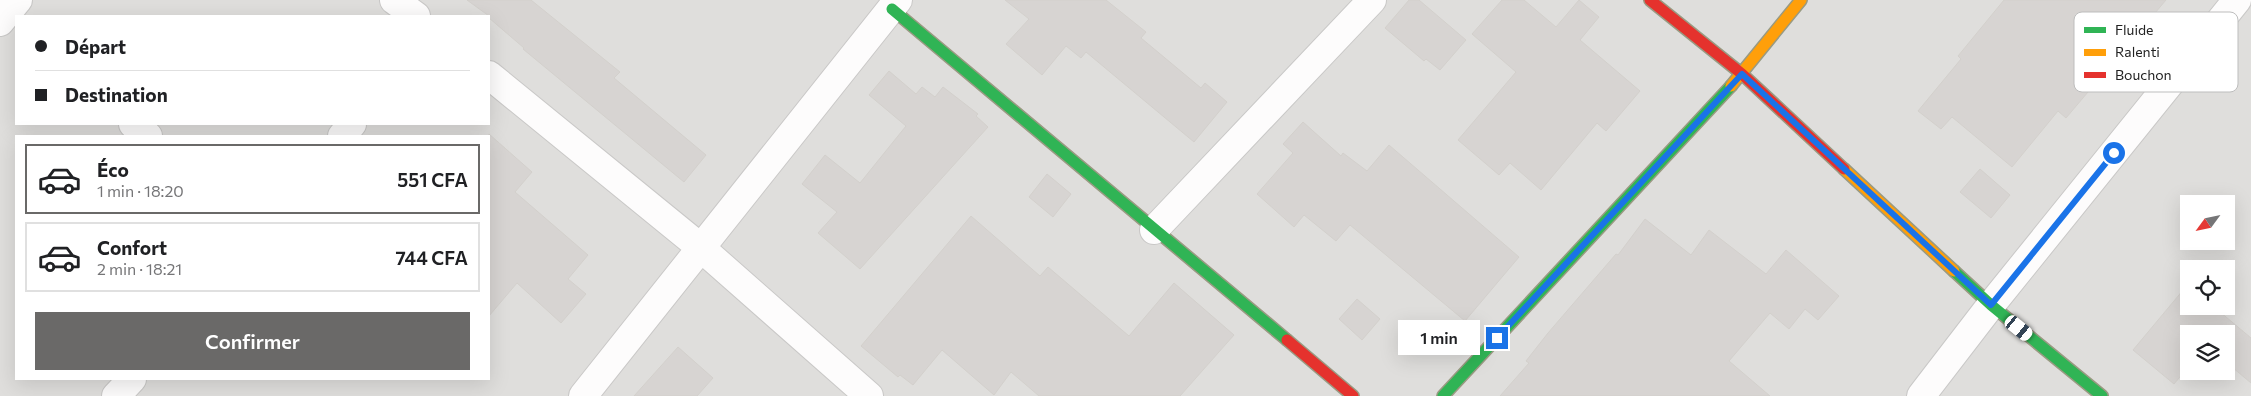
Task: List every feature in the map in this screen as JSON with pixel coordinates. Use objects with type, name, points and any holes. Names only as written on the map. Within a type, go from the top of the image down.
[{"type":"street","points":[[394,0],[415,15]]},
{"type":"street","points":[[1154,230],[1372,0]]},
{"type":"street","points":[[1650,0],[1742,74],[1991,305],[2102,396]]},
{"type":"street","points":[[1443,396],[1742,74],[1800,0]]},
{"type":"street","points":[[2228,12],[2238,0]]},
{"type":"street","points":[[583,396],[895,4],[1154,230],[1353,396]]},
{"type":"street","points":[[490,75],[700,247],[869,396]]},
{"type":"street","points":[[1922,396],[1991,305],[2163,92]]},
{"type":"street","points":[[134,125],[147,135]]},
{"type":"street","points":[[343,135],[351,125]]},
{"type":"street","points":[[116,396],[131,380]]},
{"type":"shaded area","points":[[0,0],[2251,0],[2251,396],[0,396]]},
{"type":"building","points":[[467,0],[531,0],[620,72],[614,78],[706,155],[684,182],[523,49],[490,19],[490,15]]},
{"type":"building","points":[[1005,0],[1106,0],[1146,32],[1141,38],[1201,88],[1205,83],[1227,102],[1194,142],[1086,52],[1081,58],[1066,46],[1042,75],[1006,44],[1029,19]]},
{"type":"building","points":[[1409,0],[1419,0],[1466,40],[1440,70],[1426,59],[1424,61],[1385,28]]},
{"type":"building","points":[[1502,0],[1524,0],[1556,27],[1579,0],[1599,17],[1580,40],[1640,91],[1606,131],[1597,123],[1541,190],[1510,163],[1499,175],[1458,140],[1516,72],[1472,34]]},
{"type":"building","points":[[2004,0],[2166,0],[2156,12],[2074,12],[2074,92],[2088,92],[2066,118],[2058,111],[2012,167],[1952,117],[1941,129],[1918,111],[1961,59],[1958,56]]},
{"type":"building","points":[[889,71],[916,94],[922,87],[935,97],[943,87],[978,114],[976,116],[988,127],[860,269],[818,233],[837,212],[802,184],[825,155],[860,183],[906,126],[869,95]]},
{"type":"building","points":[[1303,122],[1341,156],[1343,153],[1367,171],[1389,145],[1519,257],[1465,321],[1350,225],[1336,241],[1304,215],[1294,227],[1257,194],[1293,153],[1283,144]]},
{"type":"building","points":[[489,135],[532,172],[515,192],[588,255],[568,279],[586,294],[561,323],[517,283],[490,315]]},
{"type":"building","points":[[1980,169],[2010,195],[1991,218],[1960,192]]},
{"type":"building","points":[[1047,174],[1071,194],[1053,217],[1029,197]]},
{"type":"building","points":[[971,216],[1040,276],[1048,267],[1129,336],[1174,283],[1234,335],[1180,396],[1039,396],[1011,372],[994,395],[942,350],[913,385],[900,375],[898,377],[861,346]]},
{"type":"building","points":[[1645,219],[1691,255],[1709,230],[1766,274],[1786,250],[1839,296],[1818,320],[1805,309],[1789,329],[1770,313],[1729,361],[1770,396],[1500,396],[1529,363],[1526,361],[1548,333],[1616,254],[1618,255]]},
{"type":"building","points":[[2180,294],[2180,315],[2224,315],[2251,338],[2251,383],[2235,370],[2235,325],[2180,325],[2180,377],[2174,384],[2133,350]]},
{"type":"building","points":[[1357,299],[1380,319],[1362,340],[1339,319]]},
{"type":"building","points":[[678,347],[713,378],[697,396],[634,396]]},
{"type":"traffic: fast","points":[[892,9],[1287,340]]},
{"type":"traffic: fast","points":[[1443,396],[1731,86]]},
{"type":"traffic: fast","points":[[1954,271],[1991,305],[2102,396]]},
{"type":"traffic: slow","points":[[1731,86],[1801,0]]},
{"type":"traffic: slow","points":[[1844,169],[1954,271]]},
{"type":"traffic: jam","points":[[1650,0],[1742,74],[1844,169]]},
{"type":"traffic: jam","points":[[1287,340],[1353,396]]},
{"type":"route","points":[[1497,338],[1742,74],[1991,305],[2114,153]]}]
